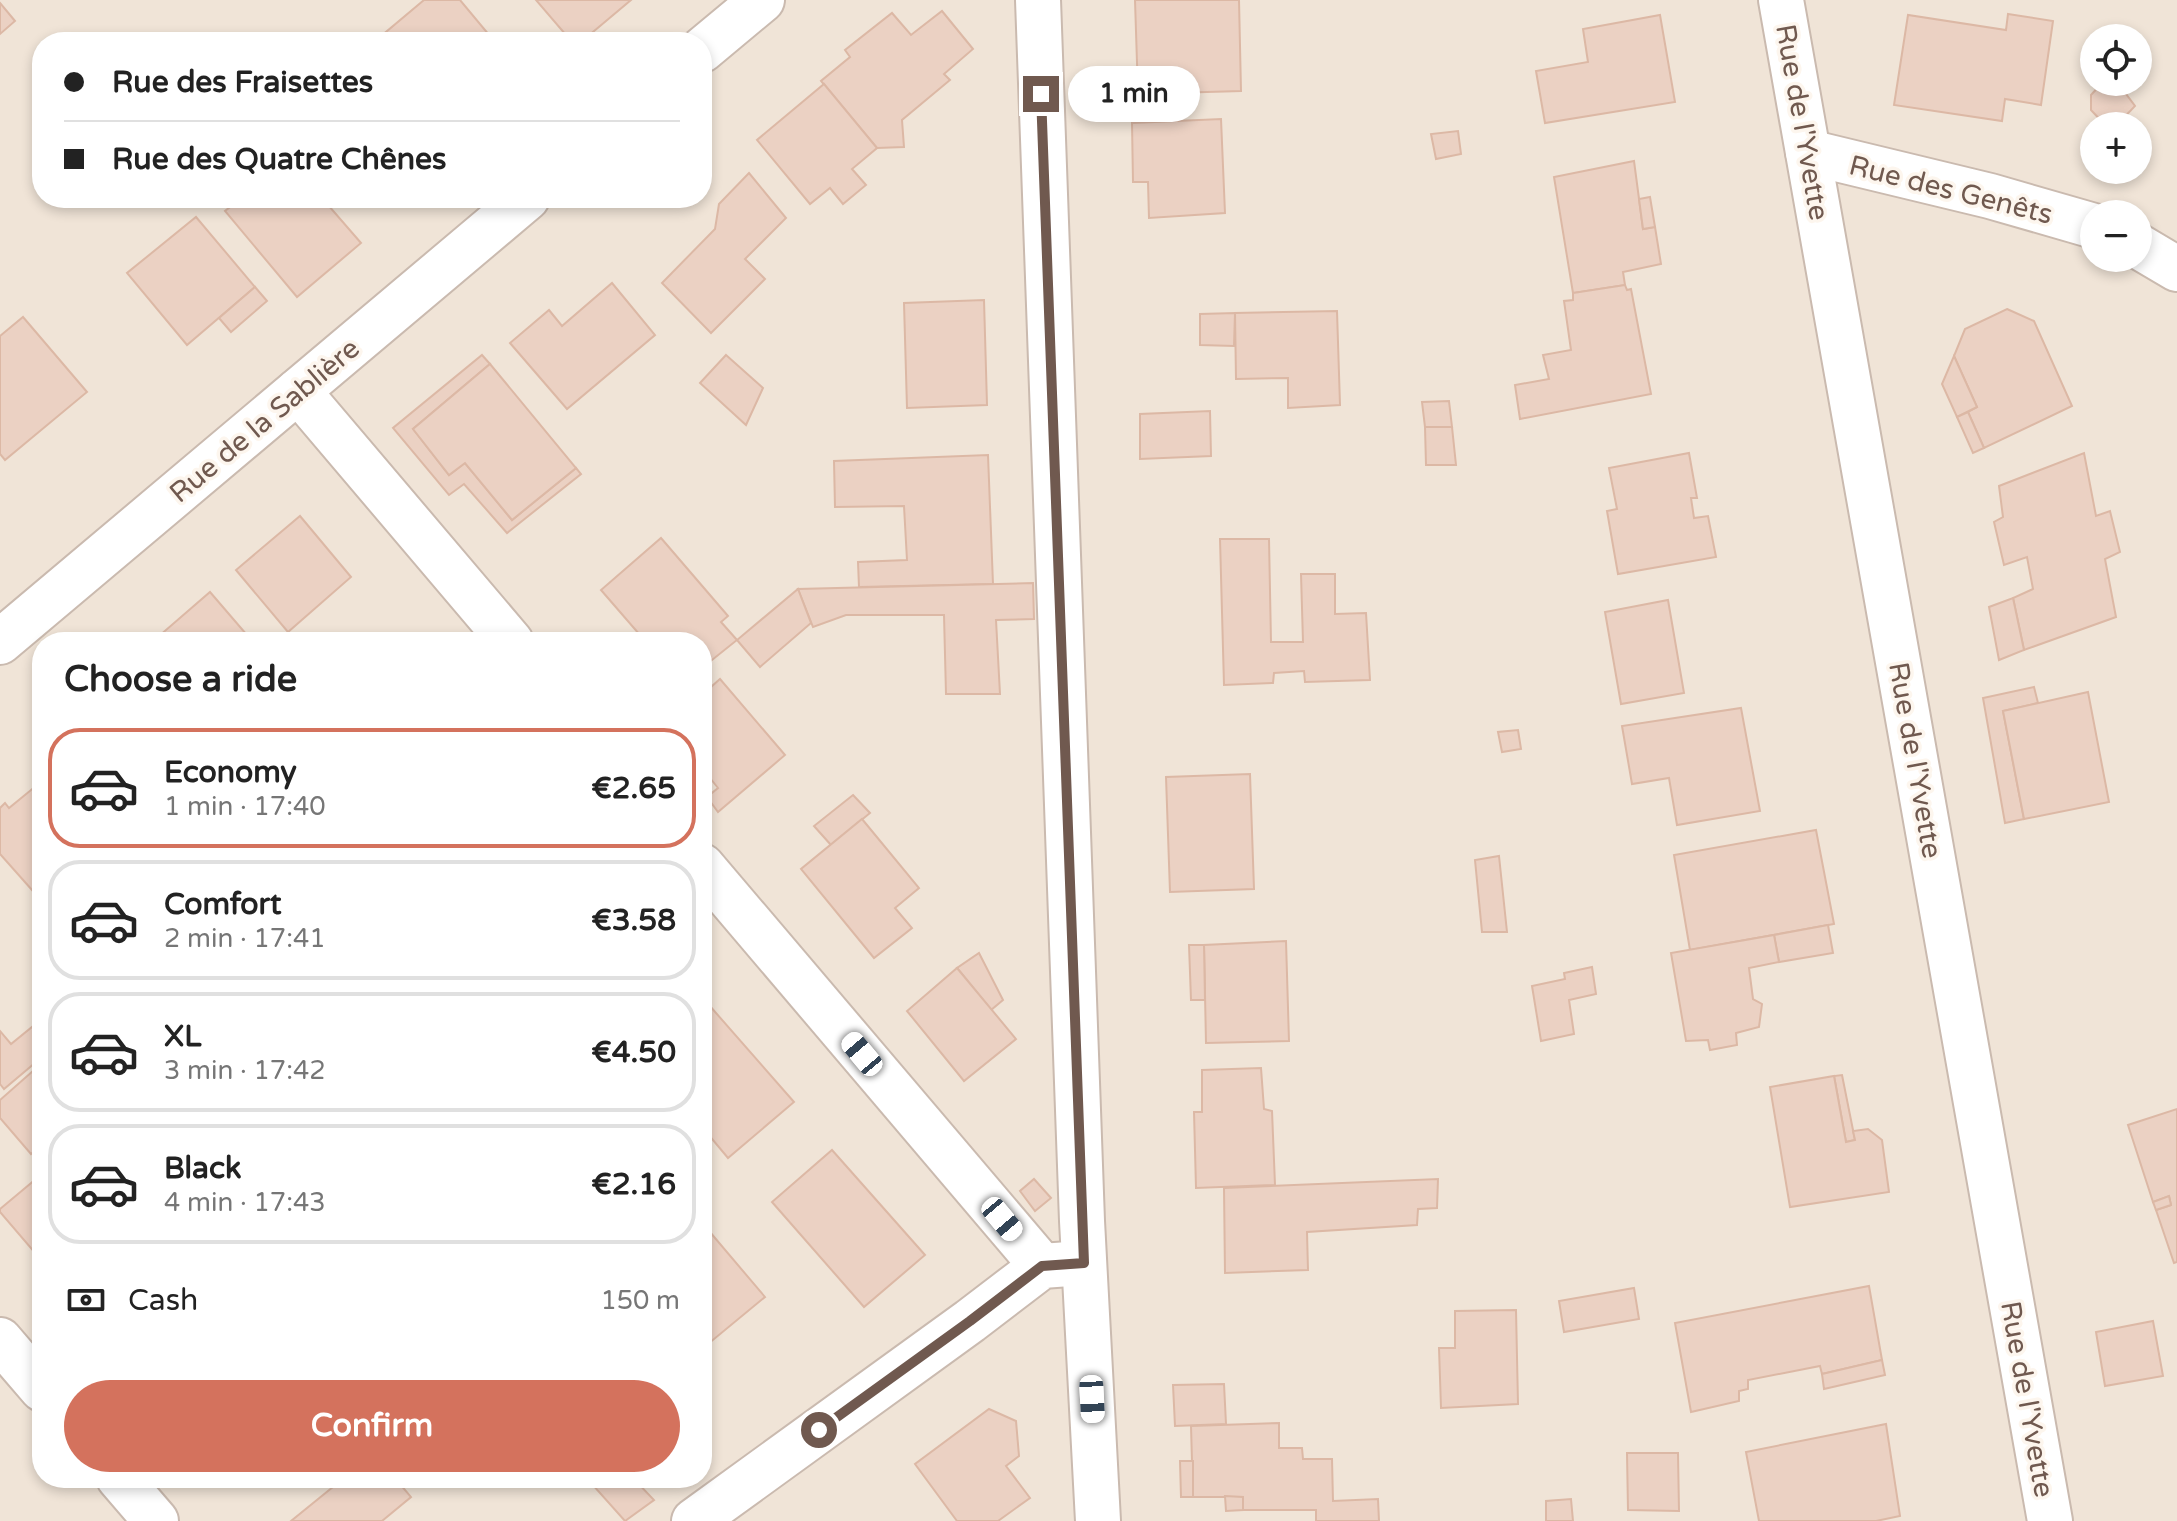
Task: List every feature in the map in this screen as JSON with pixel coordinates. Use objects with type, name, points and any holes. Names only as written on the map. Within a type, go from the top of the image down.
[{"type":"street","points":[[712,42],[762,0]]},
{"type":"street","points":[[1038,0],[1063,1264],[1098,1521]]},
{"type":"street","name":"Rue de l'Yvette","points":[[1781,0],[2050,1521]]},
{"type":"street","name":"Rue des Genêts","points":[[1808,152],[1990,196],[2080,222]]},
{"type":"street","name":"Rue de la Sablière","points":[[0,642],[515,208]]},
{"type":"street","points":[[2152,254],[2177,269]]},
{"type":"street","points":[[298,391],[503,632]]},
{"type":"street","points":[[712,877],[1063,1264]]},
{"type":"street","points":[[694,1521],[970,1321],[1063,1264]]},
{"type":"street","points":[[0,1340],[32,1377]]},
{"type":"street","points":[[128,1488],[156,1521]]},
{"type":"shaded area","points":[[0,0],[2177,0],[2177,1521],[0,1521]]},
{"type":"building","points":[[424,0],[460,0],[487,32],[386,32]]},
{"type":"building","points":[[536,0],[631,0],[593,32],[563,32]]},
{"type":"building","points":[[1135,0],[1239,0],[1241,91],[1138,94]]},
{"type":"building","points":[[0,3],[15,21],[0,34]]},
{"type":"building","points":[[942,11],[973,49],[944,74],[950,80],[902,120],[904,147],[877,148],[821,81],[850,57],[845,50],[892,13],[911,35]]},
{"type":"building","points":[[2008,14],[2053,21],[2041,105],[2005,99],[2002,121],[1894,105],[1908,15],[2006,30]]},
{"type":"building","points":[[1660,15],[1675,102],[1545,123],[1536,71],[1588,62],[1583,29]]},
{"type":"building","points":[[824,84],[877,148],[852,169],[866,185],[843,204],[830,188],[810,204],[757,140]]},
{"type":"building","points":[[2091,96],[2128,96],[2135,106],[2129,112],[2091,110]]},
{"type":"building","points":[[1221,119],[1225,213],[1149,218],[1148,182],[1133,182],[1132,123]]},
{"type":"building","points":[[1458,131],[1461,154],[1436,159],[1431,134]]},
{"type":"building","points":[[1634,161],[1643,229],[1655,227],[1661,264],[1623,272],[1625,285],[1573,293],[1554,177]]},
{"type":"building","points":[[749,173],[786,218],[745,259],[765,279],[711,333],[662,283],[715,229],[719,204]]},
{"type":"building","points":[[1650,197],[1655,227],[1643,229],[1639,199]]},
{"type":"building","points":[[229,208],[331,208],[361,243],[297,297],[225,211]]},
{"type":"building","points":[[196,217],[255,287],[187,345],[127,273]]},
{"type":"building","points":[[612,283],[655,335],[567,409],[510,343],[549,310],[562,326]]},
{"type":"building","points":[[1625,285],[1627,290],[1631,289],[1651,394],[1520,419],[1515,385],[1549,379],[1543,355],[1571,350],[1564,301],[1573,300],[1573,293]]},
{"type":"building","points":[[255,287],[267,301],[231,332],[219,318]]},
{"type":"building","points":[[984,300],[987,405],[907,408],[904,303]]},
{"type":"building","points":[[2007,309],[2034,321],[2072,406],[1984,448],[1968,412],[1977,407],[1954,356],[1965,329]]},
{"type":"building","points":[[1337,311],[1340,405],[1288,408],[1288,378],[1236,379],[1235,313]]},
{"type":"building","points":[[1235,313],[1234,346],[1200,345],[1200,314]]},
{"type":"building","points":[[23,317],[87,392],[5,460],[0,454],[0,336]]},
{"type":"building","points":[[482,355],[490,364],[413,429],[449,475],[465,463],[512,520],[576,468],[581,474],[507,533],[464,484],[449,495],[393,428]]},
{"type":"building","points":[[726,355],[763,388],[746,425],[700,383]]},
{"type":"building","points":[[1954,356],[1977,407],[1957,417],[1942,384]]},
{"type":"building","points":[[490,364],[576,468],[512,520],[465,463],[449,475],[413,429]]},
{"type":"building","points":[[1449,401],[1452,427],[1425,427],[1422,402]]},
{"type":"building","points":[[1210,411],[1211,456],[1140,459],[1140,414]]},
{"type":"building","points":[[1968,412],[1984,448],[1973,453],[1957,417]]},
{"type":"building","points":[[1425,427],[1452,427],[1456,465],[1426,465]]},
{"type":"building","points":[[1689,453],[1697,498],[1691,498],[1694,518],[1708,516],[1716,557],[1618,574],[1607,511],[1617,509],[1609,468]]},
{"type":"building","points":[[2084,453],[2096,516],[2110,511],[2120,552],[2105,559],[2116,617],[2024,650],[2013,598],[2033,589],[2027,557],[2004,565],[1994,522],[2003,517],[1999,486]]},
{"type":"building","points":[[988,455],[993,584],[859,587],[858,562],[907,560],[904,506],[835,507],[834,461]]},
{"type":"building","points":[[300,516],[351,577],[288,632],[236,570]]},
{"type":"building","points":[[661,538],[728,616],[721,622],[737,640],[712,660],[712,632],[637,632],[601,590]]},
{"type":"building","points":[[1220,539],[1269,539],[1271,642],[1303,642],[1301,574],[1335,574],[1335,614],[1366,613],[1370,680],[1305,682],[1304,671],[1274,673],[1273,683],[1224,685]]},
{"type":"building","points":[[1033,583],[1034,619],[996,620],[1000,694],[946,694],[944,615],[846,615],[813,627],[798,589]]},
{"type":"building","points":[[798,589],[811,623],[760,667],[737,640]]},
{"type":"building","points":[[210,592],[244,632],[164,632]]},
{"type":"building","points":[[2013,598],[2024,650],[1999,660],[1989,607]]},
{"type":"building","points":[[1668,600],[1684,693],[1621,704],[1605,612]]},
{"type":"building","points":[[720,679],[785,755],[718,812],[712,804],[712,793],[718,788],[712,780],[712,686]]},
{"type":"building","points":[[2034,687],[2038,703],[2003,711],[2024,819],[2005,823],[1983,698]]},
{"type":"building","points":[[2088,692],[2109,802],[2024,819],[2003,711]]},
{"type":"building","points":[[1741,708],[1760,811],[1677,825],[1669,778],[1632,784],[1622,726]]},
{"type":"building","points":[[1518,730],[1521,749],[1502,752],[1498,732]]},
{"type":"building","points":[[1250,774],[1254,889],[1170,892],[1166,777]]},
{"type":"building","points":[[32,789],[32,890],[0,854],[0,808],[5,803],[9,808]]},
{"type":"building","points":[[853,795],[870,813],[831,845],[814,826]]},
{"type":"building","points":[[862,819],[919,888],[895,908],[912,928],[874,958],[801,869]]},
{"type":"building","points":[[1816,830],[1834,924],[1690,950],[1674,855]]},
{"type":"building","points":[[1499,856],[1507,932],[1482,932],[1475,860]]},
{"type":"building","points":[[1828,925],[1833,953],[1779,962],[1774,935]]},
{"type":"building","points":[[1774,935],[1779,962],[1749,968],[1753,999],[1762,1004],[1759,1027],[1736,1033],[1737,1045],[1710,1050],[1708,1040],[1686,1041],[1671,953]]},
{"type":"building","points":[[1286,941],[1289,1041],[1206,1043],[1204,945]]},
{"type":"building","points":[[1189,945],[1204,945],[1205,1000],[1191,1000]]},
{"type":"building","points":[[979,953],[1003,1000],[991,1010],[957,968]]},
{"type":"building","points":[[1592,967],[1596,994],[1569,1000],[1574,1034],[1541,1041],[1532,986],[1565,979],[1564,973]]},
{"type":"building","points":[[957,968],[1016,1039],[964,1081],[907,1011]]},
{"type":"building","points":[[712,1008],[794,1102],[728,1158],[712,1139]]},
{"type":"building","points":[[32,1027],[32,1065],[4,1089],[0,1084],[0,1031],[11,1044]]},
{"type":"building","points":[[1261,1068],[1264,1109],[1272,1111],[1275,1185],[1196,1188],[1194,1112],[1202,1112],[1202,1070]]},
{"type":"building","points":[[32,1072],[31,1154],[0,1118],[0,1100]]},
{"type":"building","points":[[1842,1075],[1855,1140],[1846,1142],[1834,1076]]},
{"type":"building","points":[[1834,1076],[1846,1142],[1855,1140],[1853,1131],[1868,1129],[1882,1140],[1889,1192],[1790,1207],[1770,1087]]},
{"type":"building","points":[[2177,1109],[2177,1262],[2174,1263],[2156,1210],[2171,1205],[2169,1196],[2153,1202],[2128,1125]]},
{"type":"building","points":[[832,1150],[925,1255],[864,1307],[772,1202]]},
{"type":"building","points":[[1034,1179],[1051,1198],[1035,1211],[1020,1191]]},
{"type":"building","points":[[1438,1179],[1437,1208],[1418,1209],[1417,1225],[1307,1232],[1308,1270],[1225,1273],[1224,1188]]},
{"type":"building","points":[[32,1182],[32,1249],[0,1212]]},
{"type":"building","points":[[2169,1196],[2171,1205],[2156,1210],[2153,1202]]},
{"type":"building","points":[[712,1234],[765,1297],[712,1341]]},
{"type":"building","points":[[1869,1286],[1882,1360],[1822,1374],[1820,1366],[1748,1380],[1748,1389],[1739,1391],[1739,1401],[1691,1412],[1675,1323]]},
{"type":"building","points":[[1634,1288],[1639,1319],[1564,1332],[1559,1301]]},
{"type":"building","points":[[1516,1310],[1518,1404],[1441,1408],[1439,1348],[1455,1348],[1455,1311]]},
{"type":"building","points":[[2153,1321],[2163,1376],[2105,1386],[2096,1332]]},
{"type":"building","points":[[1882,1360],[1885,1375],[1824,1389],[1822,1374]]},
{"type":"building","points":[[1224,1384],[1226,1424],[1175,1426],[1173,1385]]},
{"type":"building","points":[[989,1409],[1016,1421],[1019,1456],[1006,1466],[1030,1498],[998,1521],[957,1521],[915,1464]]},
{"type":"building","points":[[1279,1423],[1279,1448],[1302,1448],[1303,1459],[1332,1459],[1333,1501],[1378,1499],[1379,1521],[1316,1521],[1316,1510],[1243,1510],[1243,1497],[1193,1497],[1191,1426]]},
{"type":"building","points":[[1886,1424],[1900,1516],[1876,1521],[1759,1521],[1746,1452]]},
{"type":"building","points":[[1627,1453],[1678,1453],[1679,1511],[1628,1510]]},
{"type":"building","points":[[1180,1461],[1193,1461],[1193,1497],[1181,1497]]},
{"type":"building","points":[[332,1488],[403,1488],[411,1497],[382,1521],[291,1521]]},
{"type":"building","points":[[595,1488],[643,1488],[654,1500],[625,1521]]},
{"type":"building","points":[[1225,1496],[1243,1497],[1243,1510],[1226,1511]]},
{"type":"building","points":[[1571,1499],[1573,1521],[1546,1521],[1546,1501]]},
{"type":"route","points":[[819,1430],[1042,1266],[1084,1263],[1041,94]]}]
